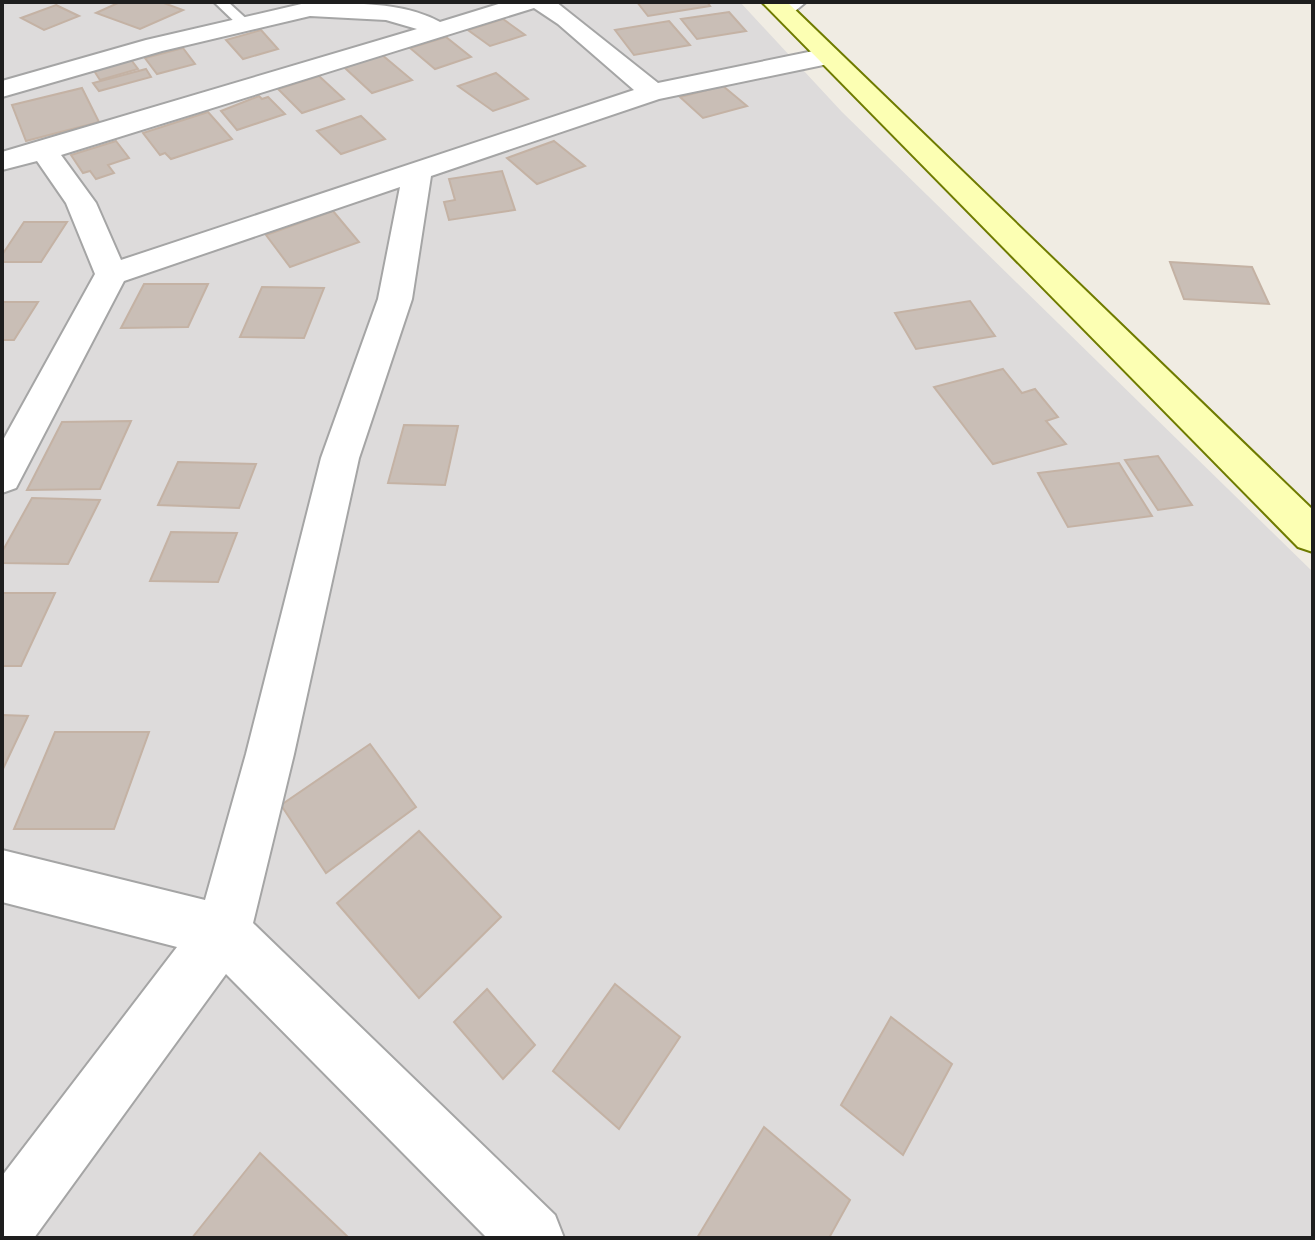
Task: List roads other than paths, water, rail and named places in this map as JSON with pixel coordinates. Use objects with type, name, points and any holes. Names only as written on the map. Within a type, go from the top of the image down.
[{"type":"street","points":[[2,161],[44,151],[530,2]]},
{"type":"street","points":[[540,2],[653,92]]},
{"type":"street","points":[[2,89],[306,6],[386,13],[419,20],[437,30]]},
{"type":"street","points":[[786,6],[828,56],[1313,536]]},
{"type":"street","points":[[2,478],[111,274],[653,92],[828,56]]},
{"type":"street","points":[[44,151],[81,203],[111,274]]},
{"type":"street","points":[[2,1228],[223,932],[270,754],[340,458],[395,299],[417,171]]},
{"type":"street","points":[[2,876],[223,932],[532,1238]]},
{"type":"lane","points":[[220,2],[244,23]]}]
